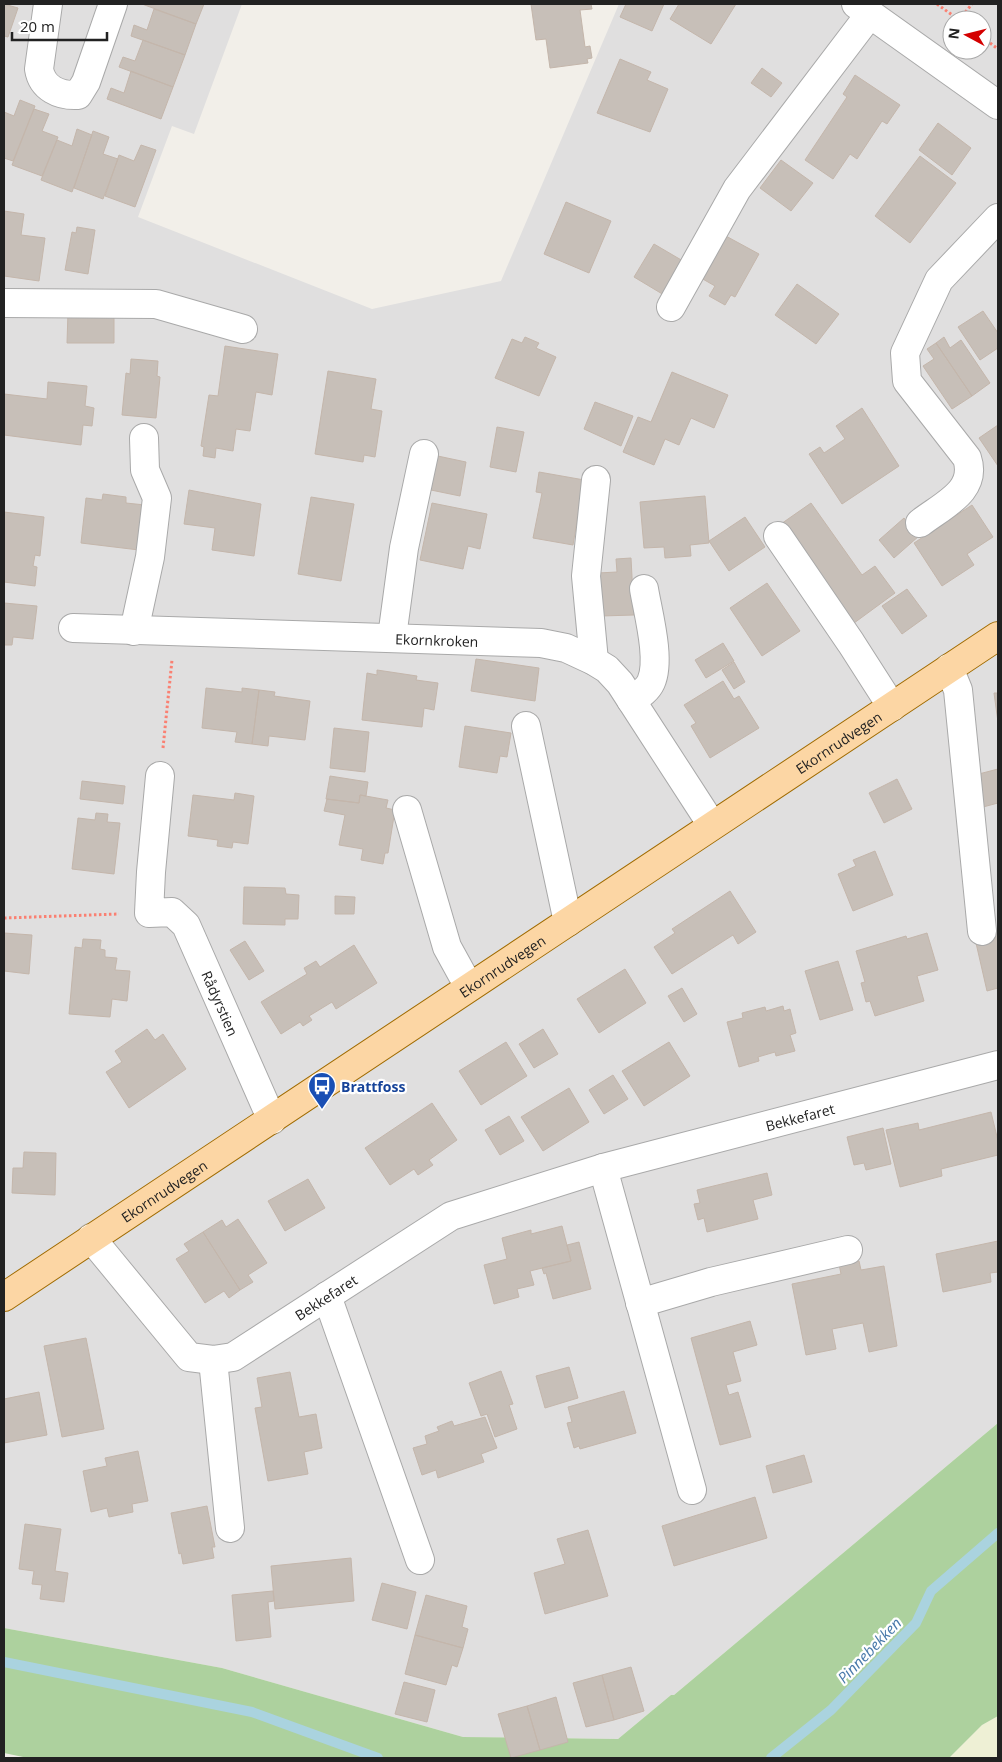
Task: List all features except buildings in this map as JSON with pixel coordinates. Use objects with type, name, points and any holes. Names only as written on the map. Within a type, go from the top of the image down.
[{"type":"main road","name":"Ekornrudvegen","points":[[4,1297],[998,636]]},
{"type":"street","points":[[48,4],[39,69],[41,80],[51,90],[69,95],[78,94],[86,82],[113,4]]},
{"type":"street","points":[[671,307],[737,189],[863,9],[998,105]]},
{"type":"street","points":[[920,523],[965,488],[971,469],[967,458],[907,381],[906,353],[939,280],[998,218]]},
{"type":"street","points":[[4,303],[156,304],[243,329]]},
{"type":"street","points":[[134,631],[150,557],[156,498],[145,470],[144,438]]},
{"type":"street","points":[[392,637],[404,548],[424,454]]},
{"type":"street","points":[[594,661],[586,576],[596,480]]},
{"type":"street","points":[[778,536],[851,642],[892,707]]},
{"type":"street","points":[[631,700],[644,692],[651,682],[654,668],[654,652],[644,589]]},
{"type":"street","name":"Ekornkroken","points":[[73,628],[541,643],[566,648],[607,669],[620,683],[712,825]]},
{"type":"street","points":[[950,668],[958,690],[982,931]]},
{"type":"street","points":[[526,726],[568,922]]},
{"type":"street","points":[[149,913],[160,776]]},
{"type":"street","points":[[407,810],[448,947],[469,987]]},
{"type":"street","name":"Rådyrstien","points":[[149,913],[172,912],[186,925],[272,1120]]},
{"type":"street","name":"Bekkefaret","points":[[91,1238],[189,1357],[213,1360],[233,1357],[451,1216],[603,1168],[998,1065]]},
{"type":"street","points":[[603,1168],[692,1490]]},
{"type":"street","points":[[640,1303],[711,1282],[848,1250]]},
{"type":"street","points":[[327,1296],[420,1560]]},
{"type":"street","points":[[213,1360],[230,1528]]},
{"type":"path","points":[[160,776],[175,632]]},
{"type":"path","points":[[4,918],[149,913]]},
{"type":"shaded area","points":[[4,4],[242,4],[194,134],[172,126],[138,217],[372,309],[501,281],[619,4],[998,4],[998,1423],[674,1695],[671,1695],[618,1739],[463,1737],[222,1668],[4,1628]]},
{"type":"green space","points":[[998,1423],[998,1716],[982,1725],[949,1758],[28,1758],[4,1753],[4,1628],[222,1668],[463,1737],[618,1739],[671,1695],[674,1695]]},
{"type":"green space","points":[[998,1716],[998,1758],[949,1758],[982,1725]]},
{"type":"waterway","name":"Pinnebekken","points":[[771,1758],[831,1710],[916,1623],[931,1591],[998,1533]]},
{"type":"waterway","points":[[4,1662],[252,1712],[378,1758]]},
{"type":"place","name":"Brattfoss","points":[[322,1110]]}]
